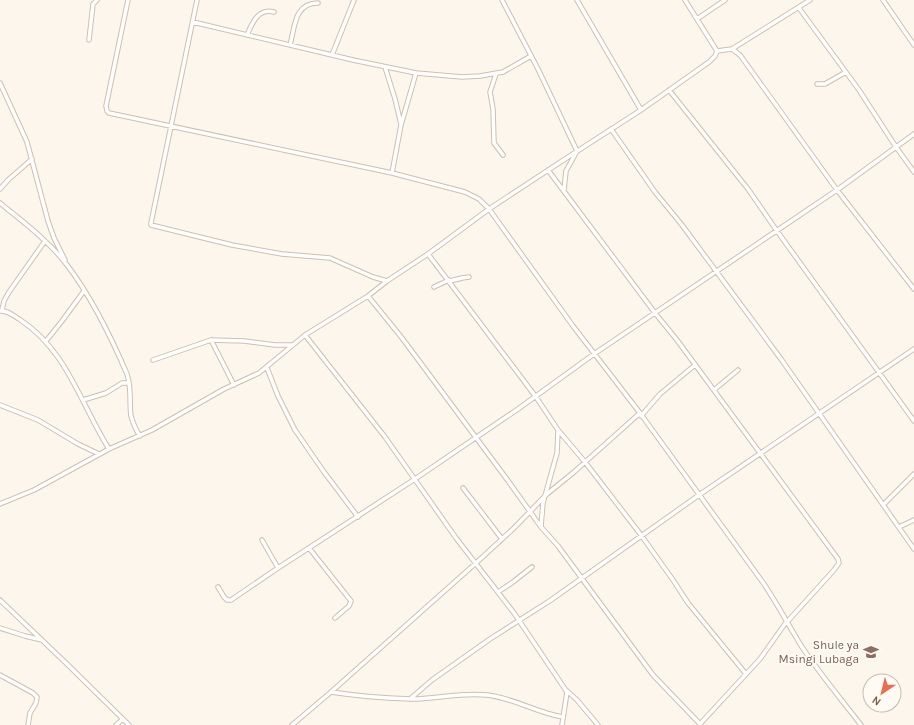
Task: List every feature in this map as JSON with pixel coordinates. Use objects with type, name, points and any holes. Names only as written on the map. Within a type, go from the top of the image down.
[{"type":"street","points":[[89,40],[92,22],[92,5],[97,0]]},
{"type":"street","points":[[128,0],[106,109],[107,112],[392,173],[472,195],[483,203],[764,584],[814,665],[861,725]]},
{"type":"street","points":[[197,0],[151,223],[153,226],[232,245],[282,254],[330,258],[373,277],[387,281]]},
{"type":"street","points":[[332,55],[354,0]]},
{"type":"street","points":[[502,0],[577,151]]},
{"type":"street","points":[[576,0],[641,110]]},
{"type":"street","points":[[685,0],[717,51]]},
{"type":"street","points":[[697,19],[725,0]]},
{"type":"street","points":[[717,51],[732,49],[810,0]]},
{"type":"street","points":[[883,0],[914,45]]},
{"type":"street","points":[[290,45],[300,10],[307,5],[318,3]]},
{"type":"street","points":[[799,8],[846,72],[914,172]]},
{"type":"street","points":[[246,35],[252,23],[260,14],[265,11],[274,12]]},
{"type":"street","points":[[193,22],[416,73],[462,77],[496,74],[503,72],[531,56]]},
{"type":"street","points":[[732,49],[740,55],[837,190],[914,290]]},
{"type":"street","points":[[0,504],[34,490],[98,454],[140,436],[234,384],[250,378],[267,368],[305,335],[368,296],[387,281],[428,254],[489,210],[641,110],[709,62],[715,56],[717,51]]},
{"type":"street","points":[[385,67],[401,125]]},
{"type":"street","points":[[817,84],[825,84],[846,72]]},
{"type":"street","points":[[392,173],[401,125],[416,73]]},
{"type":"street","points":[[496,74],[490,92],[493,108],[494,143],[503,155]]},
{"type":"street","points":[[0,83],[27,142],[54,238],[67,264],[84,291],[115,348],[129,383],[132,418],[140,436]]},
{"type":"street","points":[[669,90],[748,188],[777,231],[914,421]]},
{"type":"street","points":[[611,129],[655,192],[682,225],[781,359],[914,549]]},
{"type":"street","points":[[218,586],[224,598],[230,601],[476,438],[536,397],[594,354],[837,190],[914,134]]},
{"type":"street","points":[[564,190],[566,171],[577,151]]},
{"type":"street","points":[[0,189],[32,159]]},
{"type":"street","points":[[368,296],[402,338],[541,527],[558,546],[653,675],[700,724],[771,645],[787,622],[834,570],[839,561],[696,365],[655,313],[548,170]]},
{"type":"street","points":[[0,203],[45,241],[67,264]]},
{"type":"street","points":[[45,241],[6,296],[1,310],[8,312],[23,321],[46,341],[63,364],[109,449]]},
{"type":"street","points":[[428,254],[536,397],[558,430],[585,462],[641,535],[688,604],[746,674]]},
{"type":"street","points":[[434,287],[449,281],[469,277]]},
{"type":"street","points":[[46,341],[84,291]]},
{"type":"street","points":[[305,335],[345,388],[385,437],[456,538],[520,620],[531,640],[565,690],[577,700],[598,725]]},
{"type":"street","points":[[153,360],[211,340],[293,345]]},
{"type":"street","points":[[211,340],[234,384]]},
{"type":"street","points":[[410,699],[432,680],[497,634],[581,579],[641,535],[914,349]]},
{"type":"street","points":[[292,725],[476,563],[547,494],[640,415],[660,394],[696,365]]},
{"type":"street","points":[[267,368],[278,396],[295,430],[358,517]]},
{"type":"street","points":[[714,390],[738,370]]},
{"type":"street","points":[[83,400],[106,393],[121,383],[129,383]]},
{"type":"street","points":[[0,405],[38,420],[98,454]]},
{"type":"street","points":[[541,527],[542,513],[557,453],[558,430]]},
{"type":"street","points":[[883,505],[914,474]]},
{"type":"street","points":[[463,488],[502,539]]},
{"type":"street","points":[[899,527],[914,520]]},
{"type":"street","points":[[262,540],[278,568]]},
{"type":"street","points":[[309,548],[350,601],[349,606],[335,618]]},
{"type":"street","points":[[498,592],[532,567]]},
{"type":"street","points":[[0,600],[129,725]]},
{"type":"street","points":[[0,628],[43,640]]},
{"type":"street","points":[[0,675],[33,693],[37,697],[37,700],[30,712],[28,725]]},
{"type":"street","points":[[562,725],[567,692],[565,690]]},
{"type":"street","points":[[331,692],[410,699],[458,695],[486,695],[511,700],[549,714],[563,717]]},
{"type":"street","points":[[116,725],[123,720]]},
{"type":"place","name":"Shule ya Msingi Lubaga","points":[[871,652]]}]
